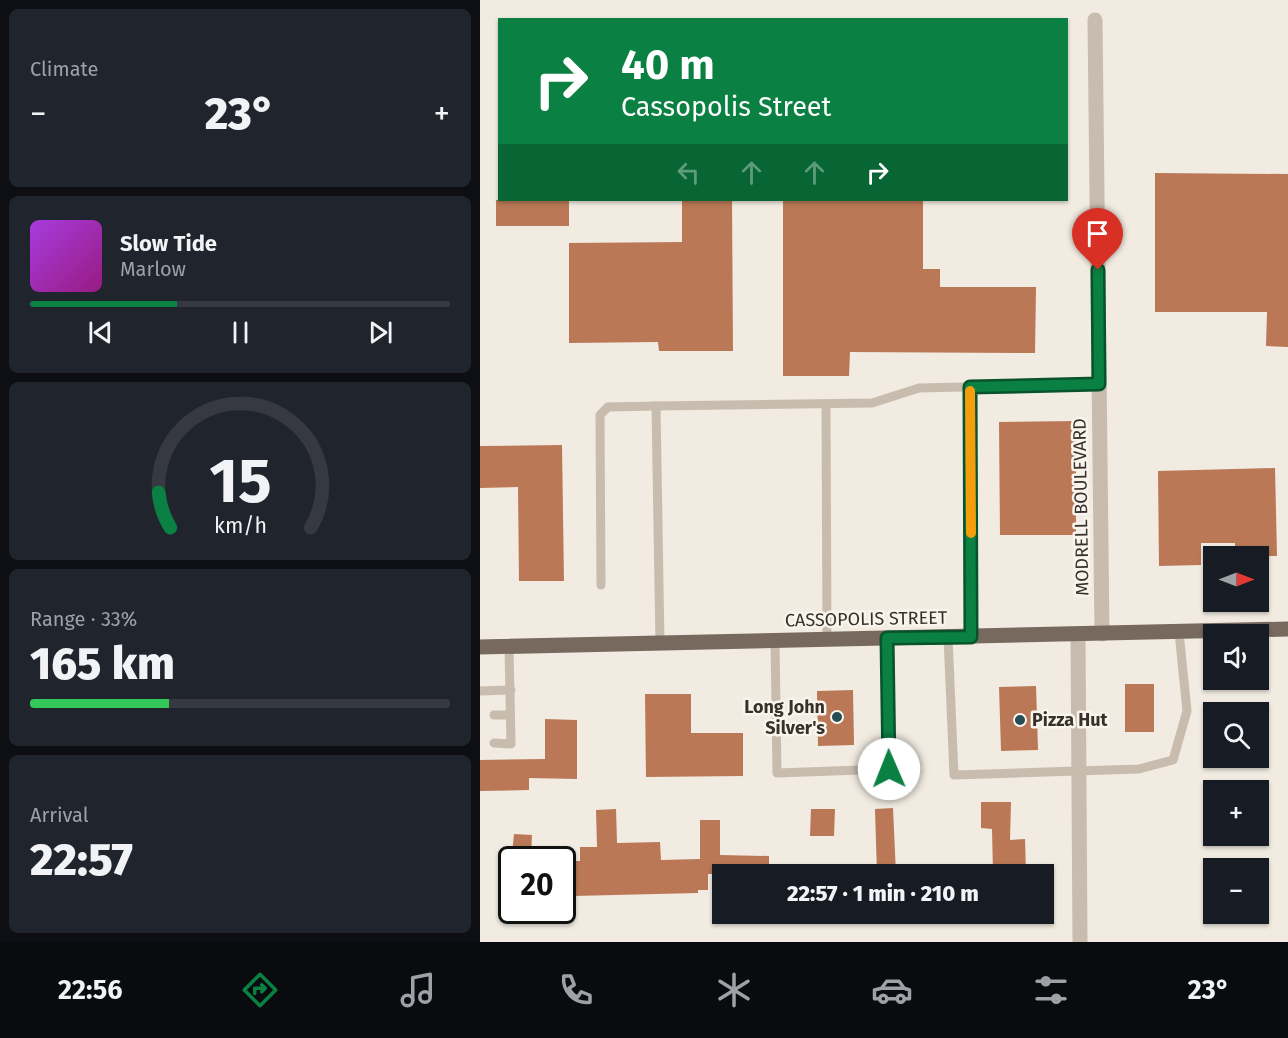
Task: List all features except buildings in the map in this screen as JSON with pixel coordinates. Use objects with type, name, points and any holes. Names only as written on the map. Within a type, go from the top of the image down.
[{"type":"main road","name":"CASSOPOLIS STREET","points":[[480,647],[660,645],[775,640],[1288,629]]},
{"type":"street","name":"MODRELL BOULEVARD","points":[[1095,20],[1102,634]]},
{"type":"street","points":[[1077,634],[1080,942]]},
{"type":"lane","points":[[601,585],[600,415],[608,407],[872,403],[919,388],[1099,384]]},
{"type":"lane","points":[[970,387],[971,637]]},
{"type":"lane","points":[[826,405],[826,639]]},
{"type":"lane","points":[[656,406],[660,645]]},
{"type":"lane","points":[[948,637],[954,775],[1139,769],[1173,760],[1187,711],[1179,632]]},
{"type":"lane","points":[[775,640],[777,774],[889,769],[887,638]]},
{"type":"lane","points":[[494,743],[511,744],[509,647]]},
{"type":"lane","points":[[480,691],[511,690]]},
{"type":"lane","points":[[494,715],[510,714]]},
{"type":"slow traffic","points":[[970,391],[971,533]]},
{"type":"place","name":"Long John Silver's","points":[[837,717]]},
{"type":"place","name":"Pizza Hut","points":[[1020,720]]},
{"type":"route","points":[[889,769],[887,638],[971,637],[970,387],[1099,384],[1098,270]]}]
